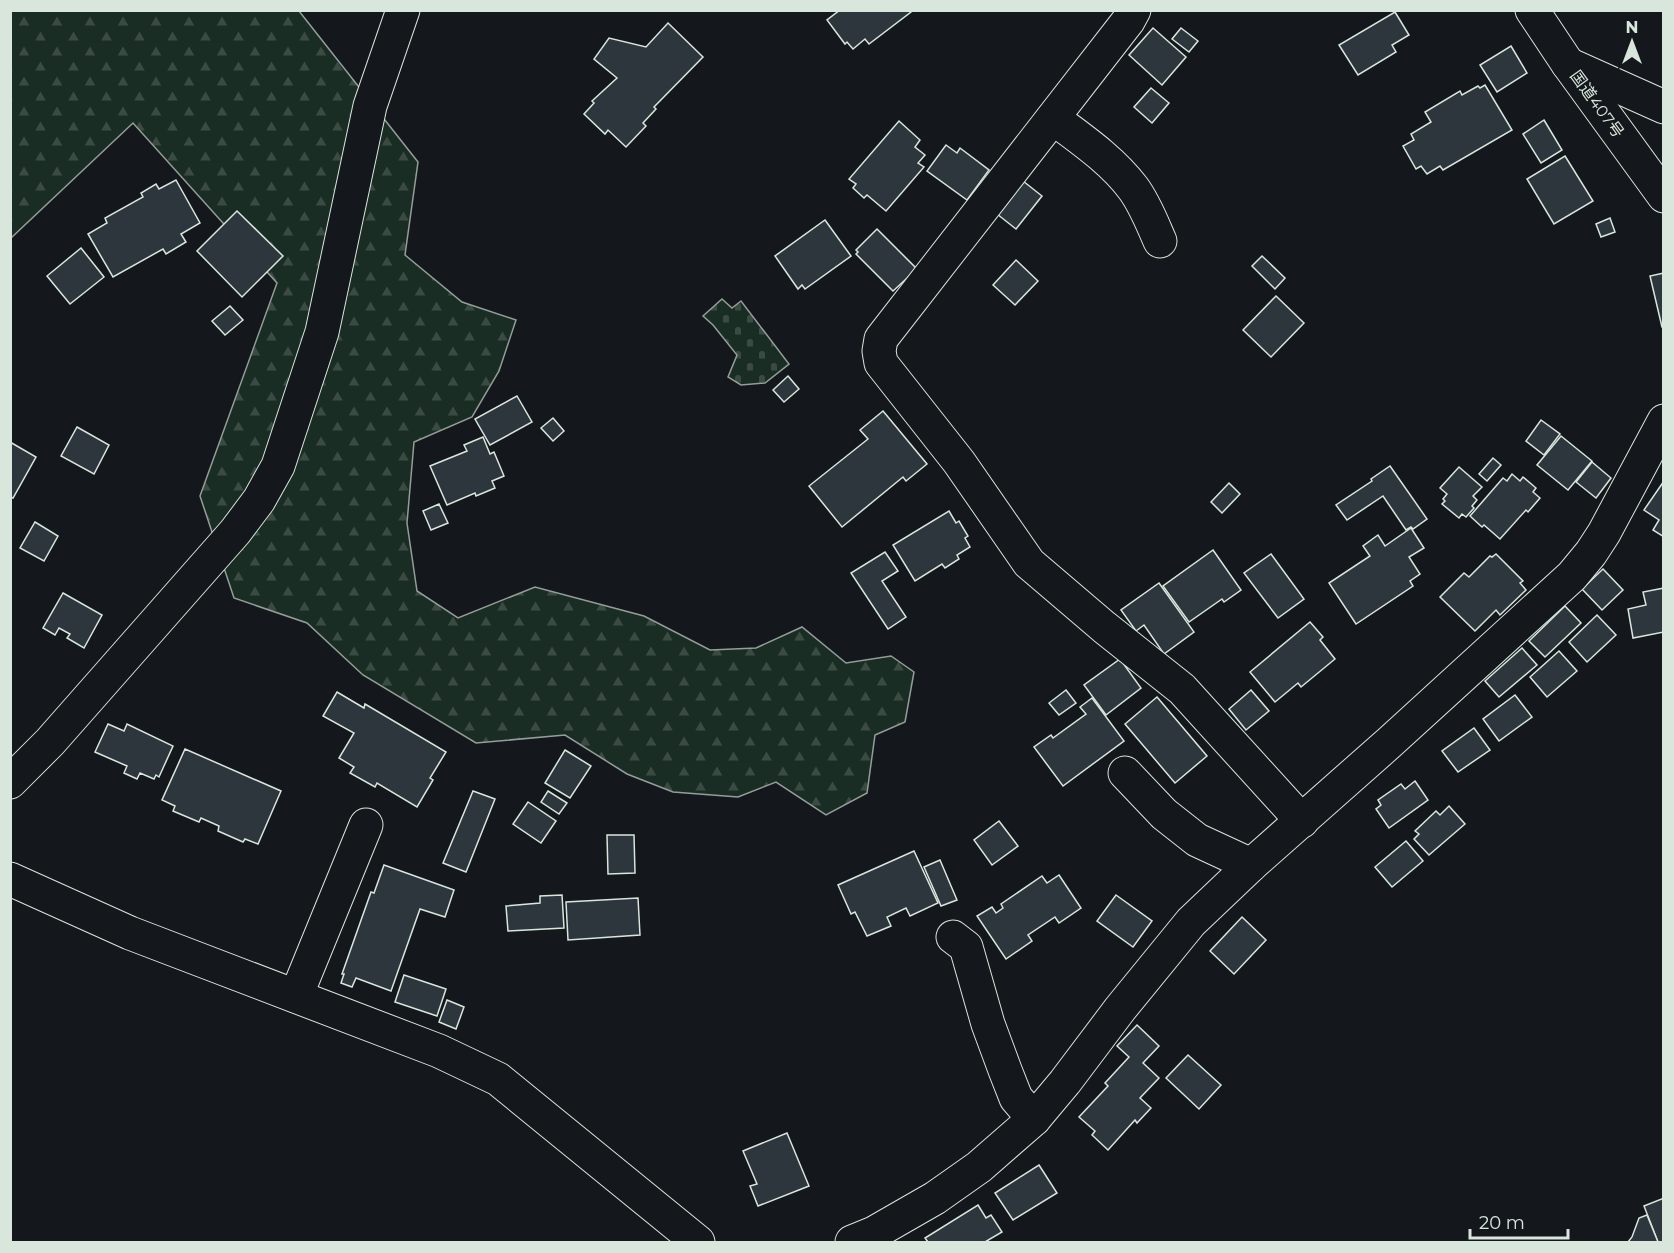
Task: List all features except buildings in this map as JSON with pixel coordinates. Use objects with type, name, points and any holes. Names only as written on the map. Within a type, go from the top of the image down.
[{"type":"main road","points":[[10,782],[50,742],[235,532],[259,500],[278,466],[322,332],[370,106],[403,10]]},
{"type":"main road","points":[[1134,10],[1128,21],[881,339],[879,351],[882,363],[960,462],[1029,563],[1182,689],[1302,821]]},
{"type":"main road","name":"国道407号","points":[[1532,10],[1568,64],[1664,196]]},
{"type":"main road","points":[[1568,64],[1664,107]]},
{"type":"main road","points":[[1053,117],[1100,154],[1132,187],[1148,212],[1160,241]]},
{"type":"main road","points":[[852,1242],[874,1233],[934,1198],[979,1167],[1034,1119],[1191,922],[1251,865],[1572,576],[1604,533],[1664,421]]},
{"type":"main road","points":[[1125,773],[1164,814],[1197,840],[1251,865]]},
{"type":"main road","points":[[296,996],[366,825]]},
{"type":"main road","points":[[10,879],[130,933],[439,1051],[498,1079],[698,1242]]},
{"type":"main road","points":[[953,938],[966,947],[988,1024],[1016,1098],[1034,1119]]},
{"type":"green space","points":[[11,11],[299,11],[418,162],[405,255],[462,302],[516,320],[499,371],[472,417],[414,442],[407,523],[417,591],[458,618],[535,587],[644,616],[710,650],[756,648],[802,627],[846,663],[891,656],[914,672],[905,722],[875,735],[867,793],[826,815],[776,782],[738,797],[673,792],[627,774],[565,735],[476,743],[363,675],[307,623],[234,598],[200,496],[277,283],[133,123],[11,238]]},
{"type":"green space","points":[[722,299],[732,308],[741,301],[789,364],[765,383],[741,385],[728,377],[737,355],[703,316]]}]
